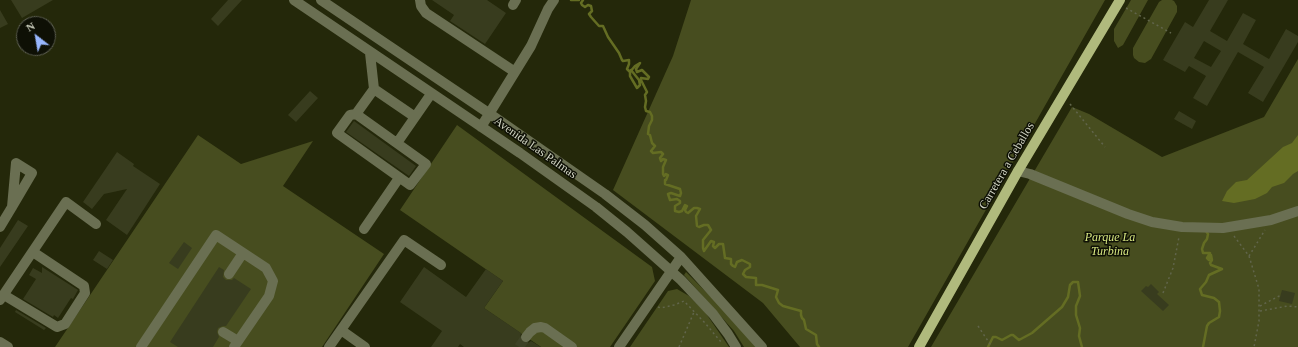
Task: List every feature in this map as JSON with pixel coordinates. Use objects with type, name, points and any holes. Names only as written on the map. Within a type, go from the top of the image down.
[{"type":"main road","name":"Carretera a Ceballos","points":[[919,347],[1018,171],[1119,2]]},
{"type":"street","name":"Avenida Las Palmas","points":[[294,0],[596,207],[672,271],[713,314],[736,347]]},
{"type":"street","name":"Avenida Las Palmas","points":[[321,0],[605,194],[681,257],[762,347]]},
{"type":"street","points":[[420,0],[421,6],[426,13],[515,72]]},
{"type":"street","points":[[481,127],[531,46],[554,0]]},
{"type":"street","points":[[336,29],[345,16]]},
{"type":"street","points":[[356,114],[374,89],[370,53]]},
{"type":"street","points":[[374,89],[415,117]]},
{"type":"street","points":[[397,143],[431,94]]},
{"type":"street","points":[[356,114],[397,143],[426,164],[410,185],[337,133],[350,115],[356,114]]},
{"type":"street","points":[[1018,171],[1030,174],[1128,214],[1152,222],[1182,227],[1223,228],[1271,220],[1298,211]]},
{"type":"street","points":[[364,230],[399,178]]},
{"type":"street","points":[[33,252],[84,286],[85,293],[65,324],[57,327],[2,297],[66,202],[96,224]]},
{"type":"street","points":[[0,227],[12,207]]},
{"type":"street","points":[[141,347],[216,235],[266,268],[273,281],[268,296],[236,344],[223,332]]},
{"type":"street","points":[[329,347],[404,240],[441,265]]},
{"type":"street","points":[[228,274],[243,253]]},
{"type":"street","points":[[619,347],[681,257]]},
{"type":"street","points":[[526,337],[535,328],[541,327],[545,328],[572,347]]},
{"type":"street","points":[[341,330],[365,347]]},
{"type":"street","points":[[0,342],[8,347]]},
{"type":"path","points":[[1119,2],[1171,34]]},
{"type":"path","points":[[1070,104],[1105,147]]},
{"type":"path","points":[[1250,256],[1271,220]]},
{"type":"path","points":[[1163,293],[1173,268],[1182,227]]},
{"type":"path","points":[[1223,228],[1233,236],[1250,256],[1259,289],[1260,310],[1254,347]]},
{"type":"path","points":[[1260,306],[1280,295]]},
{"type":"path","points":[[650,303],[661,308],[684,301],[705,323],[724,347]]},
{"type":"path","points":[[1260,310],[1288,306],[1298,307]]},
{"type":"path","points":[[679,347],[694,311]]},
{"type":"path","points":[[978,326],[992,347]]},
{"type":"green space","points":[[691,0],[1105,0],[908,347],[800,347],[763,303],[613,190],[673,56]]},
{"type":"green space","points":[[1131,0],[1148,0],[1123,45],[1118,48],[1114,41],[1114,29]]},
{"type":"green space","points":[[1162,0],[1174,1],[1177,6],[1177,12],[1151,59],[1145,63],[1139,62],[1134,58],[1133,48],[1159,2]]},
{"type":"green space","name":"Parque La Turbina","points":[[1298,59],[1298,347],[931,347],[1072,107],[1089,114],[1162,157],[1264,117]]},
{"type":"green space","points":[[457,125],[652,267],[655,281],[610,347],[541,347],[484,308],[503,281],[400,210]]},
{"type":"green space","points":[[198,135],[241,164],[313,141],[283,186],[384,254],[322,347],[55,347]]},
{"type":"green space","points":[[686,272],[738,324],[756,347],[744,347],[734,331],[684,275]]},
{"type":"green space","points":[[677,289],[689,296],[705,312],[729,347],[630,347],[668,291]]},
{"type":"shaded area","points":[[1298,135],[1298,171],[1284,183],[1272,187],[1267,193],[1255,199],[1234,203],[1222,201],[1227,191],[1236,182],[1247,180],[1283,147],[1292,143]]},
{"type":"building","points":[[11,0],[53,0],[25,16],[21,16]]},
{"type":"building","points":[[228,0],[242,0],[218,26],[211,19]]},
{"type":"building","points":[[432,0],[487,0],[506,13],[485,44],[450,21],[454,15]]},
{"type":"building","points":[[1209,0],[1228,0],[1210,31],[1227,41],[1243,13],[1256,20],[1243,44],[1269,59],[1286,29],[1298,36],[1298,42],[1263,102],[1248,93],[1264,67],[1238,52],[1207,106],[1193,98],[1206,76],[1189,66],[1185,72],[1163,60],[1185,22],[1193,27]],"holes":[[[1204,41],[1221,51],[1211,67],[1194,58]]]},
{"type":"building","points":[[0,10],[8,24],[0,28]]},
{"type":"building","points":[[310,91],[318,98],[296,122],[288,115]]},
{"type":"building","points":[[1179,111],[1196,121],[1192,129],[1174,119]]},
{"type":"building","points":[[354,121],[416,166],[409,176],[346,132]]},
{"type":"building","points":[[117,152],[134,164],[133,166],[160,184],[127,235],[106,220],[127,189],[104,194],[92,209],[83,202]]},
{"type":"building","points":[[18,220],[28,226],[0,267],[0,248]]},
{"type":"building","points":[[184,242],[192,248],[178,269],[169,263]]},
{"type":"building","points":[[99,251],[113,260],[107,269],[93,260]]},
{"type":"building","points":[[42,267],[78,290],[58,318],[54,315],[53,317],[23,299],[36,279],[29,275],[33,268],[42,273]]},
{"type":"building","points":[[219,267],[224,270],[223,277],[226,280],[232,280],[234,278],[251,289],[226,326],[218,328],[217,332],[219,337],[213,347],[178,347],[170,342]]},
{"type":"building","points":[[424,267],[466,297],[486,269],[503,281],[484,308],[521,333],[520,339],[522,342],[528,343],[531,341],[541,347],[464,347],[460,344],[458,347],[431,347],[442,331],[400,302]]},
{"type":"building","points":[[1151,284],[1159,292],[1157,294],[1169,305],[1163,311],[1141,291],[1146,286],[1148,287]]},
{"type":"building","points":[[1282,290],[1295,293],[1292,304],[1279,301]]},
{"type":"building","points":[[16,310],[46,328],[44,330],[15,312]]},
{"type":"waterway","points":[[571,0],[579,0]]},
{"type":"waterway","points":[[583,0],[581,3],[582,5],[585,7],[588,5],[591,6],[592,11],[589,14],[599,26],[603,26],[622,60],[629,60],[627,69],[630,72],[640,63],[636,69],[637,72],[642,70],[649,77],[648,79],[641,78],[641,80],[647,92],[645,95],[646,111],[650,112],[652,116],[648,134],[650,135],[652,143],[655,146],[651,151],[653,153],[661,152],[663,154],[660,158],[661,161],[663,159],[666,160],[663,167],[664,176],[666,174],[668,175],[665,180],[665,184],[680,189],[680,196],[671,193],[668,194],[670,200],[677,199],[680,201],[680,203],[675,206],[675,211],[682,211],[685,205],[687,206],[685,210],[688,213],[694,208],[700,209],[696,216],[697,226],[708,225],[711,230],[703,240],[704,251],[711,241],[714,242],[713,246],[715,248],[719,244],[723,244],[725,258],[731,259],[731,264],[733,266],[735,267],[737,262],[742,260],[750,264],[750,267],[745,270],[743,274],[746,277],[756,278],[756,285],[762,285],[778,290],[776,297],[779,303],[783,306],[801,311],[806,329],[816,335],[817,344],[819,347]]},
{"type":"waterway","points":[[630,72],[630,76],[637,88],[640,85],[639,80],[631,70]]},
{"type":"waterway","points":[[1203,347],[1207,326],[1219,317],[1220,311],[1219,302],[1214,298],[1202,295],[1200,289],[1206,282],[1209,275],[1222,269],[1211,265],[1211,255],[1209,260],[1207,258],[1210,253],[1203,253],[1202,249],[1208,234],[1206,231]]},
{"type":"waterway","points":[[988,347],[993,337],[1002,340],[1013,335],[1019,340],[1032,333],[1062,307],[1068,297],[1070,285],[1073,282],[1078,282],[1080,296],[1076,306],[1076,315],[1080,328],[1079,336],[1082,347]]},
{"type":"tunnel","points":[[519,347],[526,337]]}]
